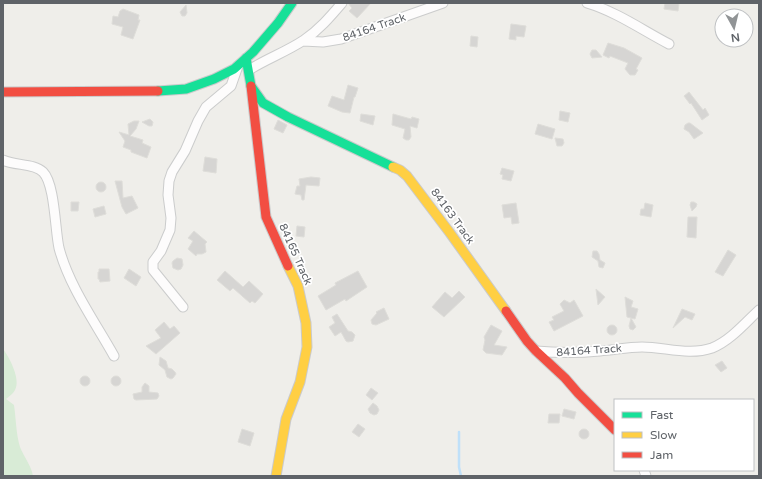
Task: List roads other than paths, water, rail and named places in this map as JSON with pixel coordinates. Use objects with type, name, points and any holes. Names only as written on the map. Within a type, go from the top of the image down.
[{"type":"street","points":[[3,92],[141,92],[186,89],[234,69],[253,52],[278,23],[292,3]]},
{"type":"street","points":[[249,70],[261,62],[303,41],[321,26],[342,3]]},
{"type":"street","name":"84164 Track","points":[[303,41],[323,42],[341,39],[443,3]]},
{"type":"street","points":[[587,3],[604,8],[616,14],[645,32],[669,44]]},
{"type":"street","name":"84163 Track","points":[[246,58],[251,86],[263,103],[272,109],[400,170],[407,176],[527,341],[614,429]]},
{"type":"street","points":[[183,307],[152,270],[153,262],[161,251],[170,230],[171,218],[168,195],[169,180],[206,107],[231,86],[238,64]]},
{"type":"street","name":"84165 Track","points":[[251,86],[266,217],[298,286],[306,323],[307,347],[305,362],[300,382],[286,419],[276,476]]},
{"type":"street","points":[[3,160],[15,165],[32,166],[39,169],[48,178],[51,188],[57,238],[65,266],[73,285],[114,356]]},
{"type":"street","name":"84164 Track","points":[[536,351],[560,354],[642,347],[683,351],[702,350],[712,348],[726,340],[759,310]]},
{"type":"waterway","points":[[459,432],[459,467],[461,476]]}]
